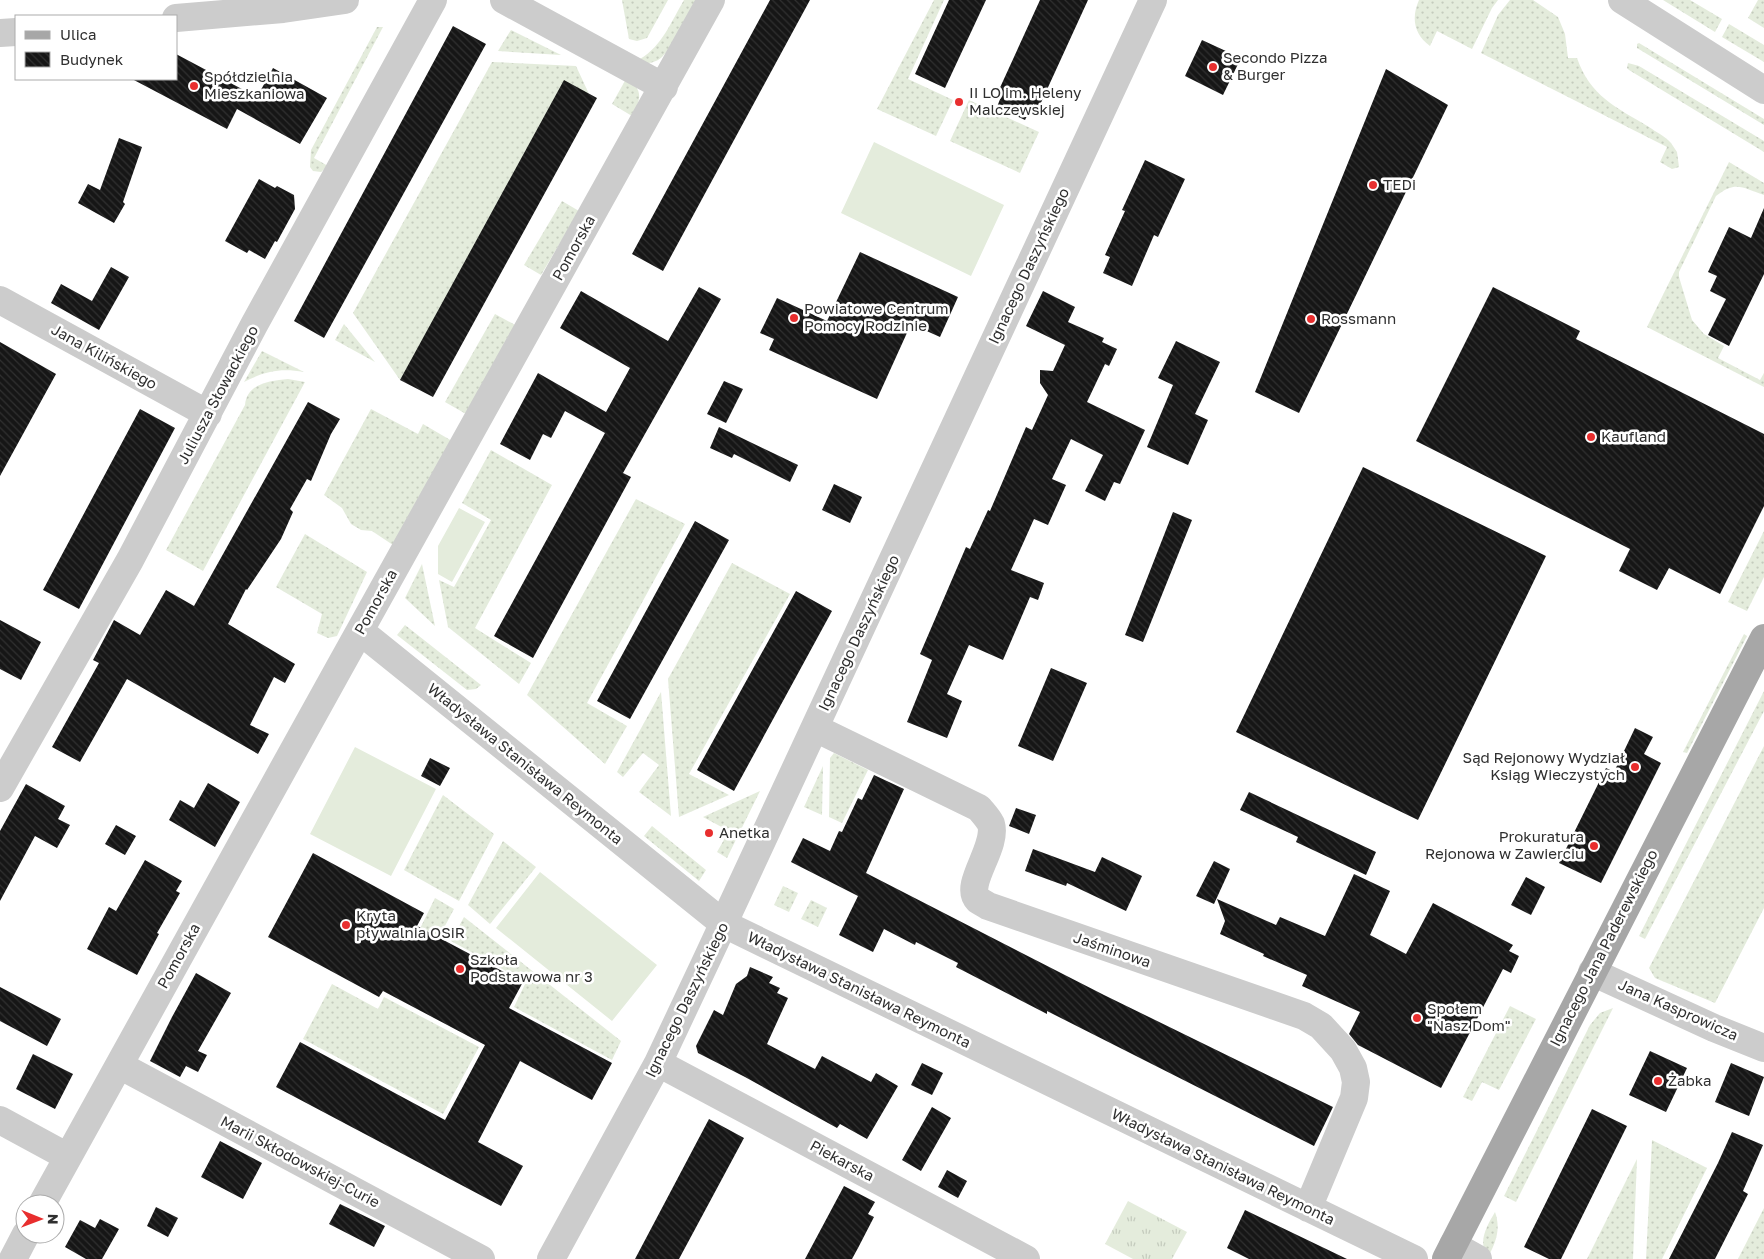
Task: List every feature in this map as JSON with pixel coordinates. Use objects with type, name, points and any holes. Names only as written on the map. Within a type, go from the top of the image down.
[{"type":"main road","name":"Ignacego Jana Paderewskiego","points":[[1449,1252],[1764,638]]},
{"type":"street","points":[[178,18],[283,9],[345,0]]},
{"type":"street","name":"Juliusza Słowackiego","points":[[0,788],[130,560],[254,325],[433,0]]},
{"type":"street","points":[[504,0],[664,87]]},
{"type":"street","name":"Pomorska","points":[[48,1194],[711,0]]},
{"type":"street","name":"Ignacego Daszyńskiego","points":[[551,1259],[658,1063],[1153,0]]},
{"type":"street","points":[[1621,1],[1764,90]]},
{"type":"street","points":[[0,33],[15,32]]},
{"type":"street","name":"Jana Kilińskiego","points":[[0,300],[208,414]]},
{"type":"street","name":"Władysława Stanisława Reymonta","points":[[360,632],[724,924],[1414,1259]]},
{"type":"street","name":"Jaśminowa","points":[[815,728],[979,808],[987,817],[991,826],[992,836],[990,848],[974,884],[974,892],[977,899],[988,906],[1304,1016],[1321,1026],[1343,1050],[1353,1068],[1356,1082],[1354,1098],[1308,1208]]},
{"type":"street","name":"Jana Kasprowicza","points":[[1592,972],[1714,1028],[1764,1048]]},
{"type":"street","name":"Piekarska","points":[[658,1063],[1026,1259]]},
{"type":"street","name":"Marii Skłodowskiej-Curie","points":[[119,1065],[481,1259]]},
{"type":"street","points":[[0,1120],[68,1157]]},
{"type":"street","points":[[12,1259],[20,1244]]},
{"type":"street","points":[[1449,1252],[1478,1259]]},
{"type":"green space","points":[[622,0],[668,0],[647,38],[637,41],[629,39]]},
{"type":"green space","points":[[684,0],[696,0],[672,45],[657,60],[640,64],[640,59],[648,54],[665,33]]},
{"type":"green space","points":[[934,0],[944,0],[908,79],[953,100],[936,136],[877,109]]},
{"type":"green space","points":[[1419,0],[1498,0],[1492,8],[1472,49],[1437,31],[1430,46],[1417,31],[1415,13]]},
{"type":"green space","points":[[1510,0],[1533,0],[1558,17],[1565,34],[1568,58],[1577,58],[1589,82],[1606,99],[1669,141],[1677,152],[1679,167],[1672,169],[1660,162],[1667,147],[1481,53],[1498,15]]},
{"type":"green space","points":[[1663,0],[1690,0],[1722,19],[1715,32]]},
{"type":"green space","points":[[1758,0],[1764,0],[1764,28],[1748,18]]},
{"type":"green space","points":[[1729,24],[1764,45],[1764,62],[1722,37]]},
{"type":"green space","points":[[377,27],[383,27],[314,158],[328,166],[321,172],[313,171],[310,167],[311,150]]},
{"type":"green space","points":[[511,30],[561,55],[498,51]]},
{"type":"green space","points":[[1639,43],[1764,119],[1764,125],[1637,48]]},
{"type":"green space","points":[[492,62],[576,66],[589,94],[400,380],[353,313]]},
{"type":"green space","points":[[1628,63],[1639,66],[1764,141],[1764,152],[1629,70],[1627,68]]},
{"type":"green space","points":[[626,79],[636,87],[639,95],[632,116],[612,104]]},
{"type":"green space","points":[[969,100],[1039,132],[1020,173],[950,141]]},
{"type":"green space","points":[[874,142],[1004,205],[971,276],[841,213]]},
{"type":"green space","points":[[1729,162],[1764,183],[1764,195],[1745,188],[1734,187],[1716,196],[1679,272],[1679,277],[1692,320],[1704,334],[1724,346],[1718,358],[1760,380],[1764,373],[1764,387],[1647,327]]},
{"type":"green space","points":[[562,201],[579,211],[541,275],[524,265]]},
{"type":"green space","points":[[495,314],[517,326],[466,414],[445,402]]},
{"type":"green space","points":[[344,324],[375,362],[335,340]]},
{"type":"green space","points":[[262,351],[304,372],[273,371],[244,382]]},
{"type":"green space","points":[[288,379],[305,382],[203,571],[166,550],[245,405],[250,392],[260,384]]},
{"type":"green space","points":[[371,409],[418,434],[423,424],[452,441],[393,545],[372,531],[361,530],[351,524],[342,508],[324,495]]},
{"type":"green space","points":[[491,450],[552,485],[475,628],[531,663],[519,684],[448,627],[439,580],[454,587],[491,520],[462,503]]},
{"type":"green space","points":[[636,499],[685,524],[587,703],[627,726],[605,764],[527,695]]},
{"type":"green space","points":[[459,508],[485,522],[452,582],[438,574],[438,546]]},
{"type":"green space","points":[[1764,531],[1764,577],[1747,611],[1728,602]]},
{"type":"green space","points":[[305,534],[367,572],[337,636],[328,638],[317,633],[322,614],[276,587]]},
{"type":"green space","points":[[732,563],[790,594],[689,774],[729,795],[679,817],[668,679]]},
{"type":"green space","points":[[422,564],[435,626],[405,598]]},
{"type":"green space","points":[[405,625],[481,685],[476,689],[467,690],[397,635]]},
{"type":"green space","points":[[1744,634],[1747,636],[1687,753],[1683,752]]},
{"type":"green space","points":[[1764,691],[1764,711],[1645,939],[1639,936]]},
{"type":"green space","points":[[661,692],[671,816],[639,792],[659,765],[643,753],[623,777],[617,772]]},
{"type":"green space","points":[[1764,746],[1764,908],[1715,1003],[1655,978],[1649,968]]},
{"type":"green space","points":[[355,747],[436,789],[391,876],[310,834]]},
{"type":"green space","points":[[834,753],[868,770],[842,823],[829,817],[830,758]]},
{"type":"green space","points":[[823,766],[822,815],[804,807]]},
{"type":"green space","points":[[760,791],[727,858],[717,852],[729,831],[703,817]]},
{"type":"green space","points":[[443,795],[494,834],[459,901],[404,870]]},
{"type":"green space","points":[[652,826],[706,870],[699,881],[644,836]]},
{"type":"green space","points":[[503,841],[536,867],[490,924],[468,905]]},
{"type":"green space","points":[[540,872],[657,965],[612,1021],[496,928]]},
{"type":"green space","points":[[783,886],[798,893],[789,912],[774,905]]},
{"type":"green space","points":[[435,898],[454,909],[423,967],[406,957]]},
{"type":"green space","points":[[811,900],[827,908],[818,927],[801,919]]},
{"type":"green space","points":[[464,917],[621,1041],[612,1060],[514,1007],[526,982],[451,941]]},
{"type":"green space","points":[[332,984],[378,1009],[384,997],[479,1047],[443,1114],[303,1039]]},
{"type":"green space","points":[[1510,1006],[1536,1019],[1499,1090],[1482,1082],[1472,1101],[1463,1097]]},
{"type":"green space","points":[[1613,1008],[1516,1202],[1504,1196],[1590,1025],[1600,1013]]},
{"type":"green space","points":[[1652,1140],[1707,1168],[1662,1259],[1646,1259]]},
{"type":"green space","points":[[1637,1159],[1633,1259],[1587,1259]]},
{"type":"green space","points":[[1128,1201],[1187,1232],[1172,1259],[1133,1259],[1105,1244]]},
{"type":"green space","points":[[1764,1208],[1764,1259],[1738,1259]]},
{"type":"green space","points":[[1495,1212],[1498,1230],[1488,1257],[1483,1246],[1483,1240],[1486,1228]]},
{"type":"building","points":[[770,0],[810,0],[663,271],[632,254]]},
{"type":"building","points":[[949,0],[986,0],[945,88],[915,74]]},
{"type":"building","points":[[1040,0],[1088,0],[1039,107],[1033,104],[1025,120],[997,107],[1002,94],[998,92]]},
{"type":"building","points":[[453,26],[486,44],[324,338],[294,321]]},
{"type":"building","name":"Secondo Pizza & Burger","points":[[1202,40],[1241,58],[1223,95],[1185,76]]},
{"type":"building","points":[[178,55],[257,97],[273,68],[327,98],[300,144],[237,109],[227,129],[134,80],[178,80]]},
{"type":"building","points":[[1386,69],[1448,105],[1299,413],[1255,392]]},
{"type":"building","points":[[564,80],[597,98],[433,397],[400,380]]},
{"type":"building","points":[[119,138],[142,147],[123,202],[125,204],[114,223],[78,203],[88,184],[100,190]]},
{"type":"building","points":[[1145,160],[1185,179],[1158,237],[1154,235],[1132,286],[1103,273],[1110,257],[1105,255],[1125,211],[1122,210]]},
{"type":"building","points":[[259,179],[275,188],[277,186],[294,195],[295,209],[277,242],[275,241],[265,259],[249,250],[247,253],[225,241]]},
{"type":"building","points":[[1764,208],[1764,274],[1729,346],[1708,335],[1726,299],[1710,291],[1717,276],[1708,272],[1729,227],[1751,238]]},
{"type":"building","name":"Powiatowe Centrum Pomocy Rodzinie","points":[[860,252],[958,297],[940,337],[911,324],[877,399],[769,350],[774,339],[760,333],[777,298],[827,321]]},
{"type":"building","points":[[111,267],[129,277],[99,330],[51,303],[61,284],[92,301]]},
{"type":"building","points":[[699,287],[721,299],[623,473],[631,477],[533,658],[494,636],[605,433],[565,411],[551,438],[543,434],[530,460],[500,444],[538,373],[606,412],[630,368],[560,328],[581,291],[668,341]]},
{"type":"building","name":"Kaufland","points":[[1493,287],[1580,331],[1576,339],[1764,434],[1764,506],[1720,594],[1669,568],[1657,590],[1619,571],[1630,549],[1416,441]]},
{"type":"building","points":[[1043,291],[1075,307],[1068,322],[1104,338],[1102,342],[1117,349],[1109,366],[1105,364],[1087,402],[1145,430],[1120,484],[1114,482],[1105,501],[1085,491],[1103,455],[1071,439],[1052,479],[1066,485],[1048,525],[1034,519],[1011,570],[1044,583],[1038,600],[1030,597],[1003,660],[969,645],[947,694],[962,701],[947,738],[907,722],[932,660],[920,654],[966,547],[970,549],[988,510],[990,511],[1026,427],[1032,430],[1048,395],[1040,383],[1040,370],[1053,371],[1065,345],[1026,326]]},
{"type":"building","points":[[1176,341],[1220,362],[1195,414],[1208,420],[1188,465],[1147,447],[1173,385],[1158,378]]},
{"type":"building","points":[[0,342],[56,374],[0,476]]},
{"type":"building","points":[[724,381],[743,389],[726,423],[707,414]]},
{"type":"building","points":[[308,402],[340,419],[331,434],[311,481],[307,479],[290,509],[293,512],[281,539],[246,589],[228,624],[295,664],[285,683],[274,677],[250,725],[269,734],[258,754],[127,679],[80,762],[52,747],[99,663],[93,660],[114,620],[140,635],[166,590],[194,606]]},
{"type":"building","points":[[140,409],[175,428],[79,609],[43,590]]},
{"type":"building","points":[[719,427],[798,465],[790,482],[734,454],[732,458],[710,448]]},
{"type":"building","points":[[1363,467],[1546,556],[1418,820],[1236,732]]},
{"type":"building","points":[[834,484],[862,497],[850,523],[822,510]]},
{"type":"building","points":[[1173,512],[1192,520],[1143,642],[1125,635]]},
{"type":"building","points":[[695,521],[729,540],[630,719],[597,701]]},
{"type":"building","points":[[796,591],[832,611],[734,791],[697,770]]},
{"type":"building","points":[[0,620],[41,642],[21,680],[0,669]]},
{"type":"building","points":[[1051,668],[1087,683],[1053,761],[1018,746]]},
{"type":"building","points":[[1635,728],[1653,737],[1644,754],[1661,763],[1601,883],[1559,863],[1606,768],[1614,772]]},
{"type":"building","points":[[430,758],[450,768],[440,786],[421,776]]},
{"type":"building","points":[[874,775],[904,789],[866,873],[1104,995],[1333,1107],[1314,1146],[1047,1011],[1047,1014],[956,967],[958,963],[916,942],[915,945],[884,929],[873,952],[839,935],[858,896],[791,862],[803,838],[830,851],[839,831],[842,832],[858,798],[862,800]]},
{"type":"building","points":[[208,783],[240,802],[215,847],[169,820],[180,800],[194,808]]},
{"type":"building","points":[[26,784],[65,806],[58,819],[70,825],[57,848],[35,836],[0,901],[0,831]]},
{"type":"building","points":[[1249,792],[1376,852],[1366,875],[1296,842],[1298,837],[1240,810]]},
{"type":"building","points":[[1016,808],[1036,815],[1029,834],[1009,826]]},
{"type":"building","points":[[116,825],[136,836],[125,855],[105,844]]},
{"type":"building","points":[[1033,849],[1095,872],[1102,857],[1142,876],[1126,911],[1067,883],[1066,886],[1025,871]]},
{"type":"building","points":[[313,853],[424,913],[417,926],[523,982],[509,1008],[612,1063],[592,1100],[520,1061],[478,1142],[523,1166],[501,1206],[276,1087],[300,1042],[445,1120],[485,1045],[383,991],[379,997],[268,937]]},
{"type":"building","points":[[145,860],[182,881],[176,891],[180,893],[157,933],[159,934],[137,975],[87,949],[109,907],[116,911]]},
{"type":"building","points":[[1214,861],[1230,869],[1214,904],[1196,896]]},
{"type":"building","points":[[1354,874],[1390,891],[1370,935],[1406,954],[1433,903],[1513,945],[1509,951],[1519,956],[1511,973],[1503,969],[1441,1088],[1358,1045],[1349,1034],[1360,1012],[1302,986],[1307,975],[1263,956],[1264,954],[1220,934],[1225,921],[1217,899],[1276,925],[1280,917],[1325,936]]},
{"type":"building","points":[[1526,877],[1545,887],[1531,915],[1511,905]]},
{"type":"building","points":[[750,967],[773,977],[769,983],[780,988],[777,993],[788,998],[767,1044],[815,1069],[822,1056],[871,1082],[876,1073],[898,1086],[867,1139],[840,1124],[837,1128],[698,1053],[696,1046],[714,1010],[723,1015],[736,984],[747,976]]},
{"type":"building","points":[[196,973],[231,993],[198,1051],[207,1055],[198,1072],[186,1066],[180,1077],[150,1061]]},
{"type":"building","points":[[0,987],[61,1019],[47,1046],[0,1021]]},
{"type":"building","name":"Żabka","points":[[1650,1051],[1687,1068],[1666,1112],[1629,1095]]},
{"type":"building","points":[[33,1054],[73,1074],[55,1109],[16,1089]]},
{"type":"building","points":[[922,1063],[943,1073],[932,1095],[911,1085]]},
{"type":"building","points":[[1731,1063],[1764,1077],[1749,1116],[1715,1102]]},
{"type":"building","points":[[932,1107],[951,1118],[921,1171],[902,1160]]},
{"type":"building","points":[[1592,1109],[1627,1126],[1561,1259],[1549,1259],[1524,1247]]},
{"type":"building","points":[[709,1119],[744,1138],[679,1259],[635,1259]]},
{"type":"building","points":[[1732,1132],[1763,1145],[1743,1191],[1748,1194],[1715,1259],[1669,1259],[1718,1163]]},
{"type":"building","points":[[220,1141],[262,1163],[243,1199],[201,1177]]},
{"type":"building","points":[[947,1170],[967,1181],[958,1198],[938,1187]]},
{"type":"building","points":[[844,1186],[875,1202],[868,1214],[874,1217],[858,1248],[852,1259],[805,1259]]},
{"type":"building","points":[[340,1204],[385,1226],[374,1247],[329,1224]]},
{"type":"building","points":[[156,1207],[178,1218],[168,1237],[147,1226]]},
{"type":"building","points":[[1245,1210],[1347,1259],[1249,1259],[1227,1248]]},
{"type":"building","points":[[100,1219],[119,1229],[102,1259],[86,1259],[65,1247],[80,1220],[95,1228]]},
{"type":"place","name":"Secondo Pizza & Burger","points":[[1213,67]]},
{"type":"place","name":"Spółdzielnia Mieszkaniowa","points":[[194,86]]},
{"type":"place","name":"II LO im. Heleny Malczewskiej","points":[[959,102]]},
{"type":"place","name":"TEDi","points":[[1373,185]]},
{"type":"place","name":"Powiatowe Centrum Pomocy Rodzinie","points":[[794,318]]},
{"type":"place","name":"Rossmann","points":[[1311,319]]},
{"type":"place","name":"Kaufland","points":[[1591,437]]},
{"type":"place","name":"Sąd Rejonowy Wydział Ksiąg Wieczystych","points":[[1635,767]]},
{"type":"place","name":"Anetka","points":[[709,833]]},
{"type":"place","name":"Prokuratura Rejonowa w Zawierciu","points":[[1594,846]]},
{"type":"place","name":"Kryta pływalnia OSiR","points":[[346,925]]},
{"type":"place","name":"Szkoła Podstawowa nr 3","points":[[460,969]]},
{"type":"place","name":"Społem \"Nasz Dom\"","points":[[1417,1018]]},
{"type":"place","name":"Żabka","points":[[1658,1081]]}]
